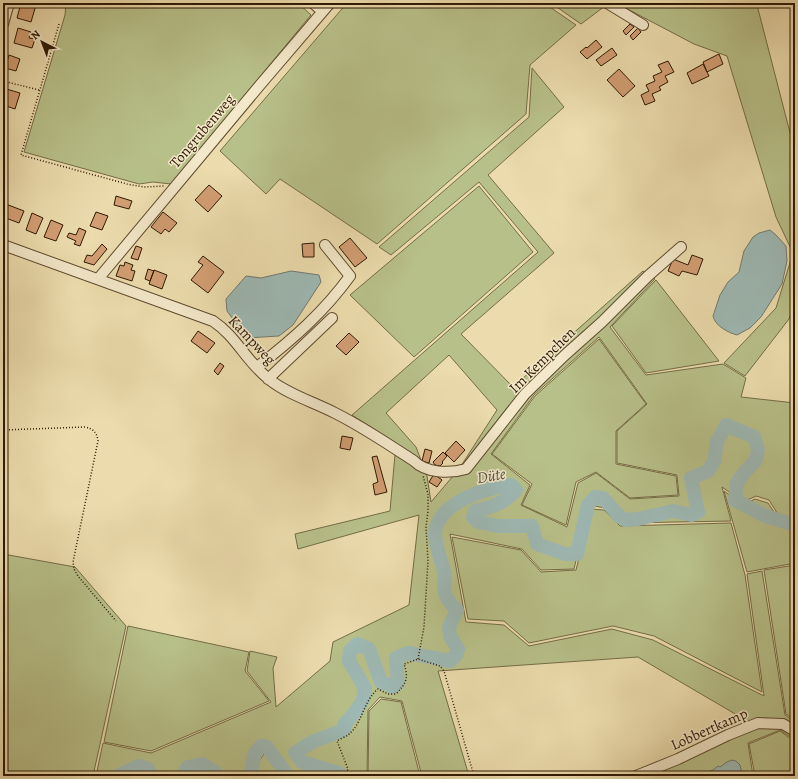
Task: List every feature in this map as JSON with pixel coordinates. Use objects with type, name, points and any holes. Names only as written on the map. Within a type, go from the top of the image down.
[{"type":"street","points":[[3,24],[9,3]]},
{"type":"street","points":[[313,3],[322,11]]},
{"type":"street","name":"Tongrubenweg","points":[[98,279],[330,3]]},
{"type":"street","points":[[607,3],[643,25]]},
{"type":"street","name":"Kampweg","points":[[3,245],[213,320],[233,338],[268,379],[283,389],[329,409],[370,432],[414,461],[420,467]]},
{"type":"street","points":[[257,367],[315,319],[342,288],[350,276],[325,245]]},
{"type":"street","name":"Im Kempchen","points":[[420,467],[436,471],[458,472],[466,470],[525,394],[602,322],[648,276],[681,247]]},
{"type":"street","points":[[268,379],[332,318]]},
{"type":"street","name":"Lobbertkamp","points":[[636,776],[758,723],[783,724],[795,731]]},
{"type":"path","points":[[59,24],[21,155],[127,184],[144,187],[161,185],[174,187]]},
{"type":"path","points":[[3,81],[39,90]]},
{"type":"path","points":[[3,430],[85,427],[92,429],[97,434],[98,441],[73,562],[74,569],[78,576],[116,622]]},
{"type":"path","points":[[418,659],[424,627],[428,561],[426,527],[428,494],[420,467]]},
{"type":"path","points":[[345,776],[348,769],[337,741],[349,735],[358,723],[372,694],[378,689],[388,694],[396,694],[405,684],[407,673],[404,664],[418,659],[440,666],[444,671],[474,776]]},
{"type":"green space","points":[[66,3],[298,3],[311,15],[171,184],[153,182],[139,184],[24,152],[65,15]]},
{"type":"green space","points":[[347,3],[544,3],[576,25],[530,65],[526,114],[377,244],[280,179],[266,194],[220,151]]},
{"type":"green space","points":[[551,3],[609,3],[581,24]]},
{"type":"green space","points":[[616,3],[758,3],[757,5],[795,152],[795,303],[789,319],[745,376],[724,363],[776,308],[793,253],[776,217],[727,56],[694,44]]},
{"type":"green space","points":[[532,68],[564,107],[488,175],[554,253],[461,334],[513,387],[643,271],[655,279],[610,327],[646,375],[723,364],[746,378],[741,397],[795,403],[795,523],[788,524],[779,516],[769,500],[756,496],[743,502],[722,487],[731,521],[622,523],[605,508],[589,505],[574,569],[541,570],[522,549],[450,534],[466,622],[504,625],[529,646],[612,629],[653,640],[764,696],[747,574],[762,571],[785,715],[795,722],[795,740],[780,730],[748,743],[753,776],[645,776],[754,725],[638,657],[438,671],[469,776],[422,776],[402,701],[380,697],[368,710],[367,776],[292,776],[284,765],[265,749],[255,764],[252,776],[213,776],[202,766],[194,768],[186,776],[144,776],[140,771],[128,769],[123,776],[96,776],[103,743],[151,753],[271,702],[247,671],[250,651],[277,657],[273,668],[276,707],[330,661],[333,642],[409,605],[419,515],[298,549],[295,534],[390,511],[396,443],[352,415],[538,252],[479,182],[391,255],[379,247],[529,117]],"holes":[[[599,337],[647,404],[617,431],[617,463],[677,475],[679,496],[630,499],[596,473],[578,483],[567,527],[521,505],[530,485],[491,454],[534,395]],[[449,355],[497,410],[459,469],[431,502],[427,476],[416,447],[386,413]]]},
{"type":"green space","points":[[479,186],[533,252],[414,357],[350,295]]},
{"type":"green space","points":[[656,280],[719,361],[646,373],[612,326]]},
{"type":"green space","points":[[599,339],[646,404],[616,431],[616,464],[676,476],[678,495],[630,498],[596,472],[576,482],[566,525],[522,505],[532,484],[492,454],[535,396]]},
{"type":"green space","points":[[724,491],[743,505],[755,499],[768,503],[780,521],[787,526],[795,525],[795,563],[747,572]]},
{"type":"green space","points":[[591,509],[604,510],[620,526],[731,523],[745,575],[762,692],[654,636],[613,626],[529,643],[504,621],[468,619],[452,537],[521,550],[541,572],[576,570]]},
{"type":"green space","points":[[3,554],[75,567],[126,626],[93,776],[3,776]]},
{"type":"green space","points":[[795,565],[795,720],[786,714],[764,570]]},
{"type":"green space","points":[[128,626],[249,652],[245,671],[269,701],[151,751],[104,742]]},
{"type":"green space","points":[[381,699],[401,702],[420,776],[368,776],[369,711]]},
{"type":"green space","points":[[780,731],[795,742],[795,776],[755,776],[749,744]]},
{"type":"green space","points":[[266,751],[289,776],[253,776],[255,767]]},
{"type":"water","points":[[770,230],[786,246],[787,261],[782,284],[761,317],[750,328],[737,335],[726,331],[716,323],[713,316],[720,295],[728,282],[739,272],[744,251],[753,237],[759,233]]},
{"type":"water","points":[[291,271],[319,275],[321,282],[293,325],[279,336],[247,338],[227,311],[226,299],[246,276],[261,278]]},
{"type":"water","points":[[732,760],[736,761],[740,765],[742,774],[738,776],[705,776],[703,774],[718,766],[720,767]]},
{"type":"building","points":[[21,3],[39,3],[39,6],[36,5],[31,22],[17,18]]},
{"type":"building","points":[[630,24],[634,27],[626,35],[623,31]]},
{"type":"building","points":[[18,28],[31,32],[29,38],[35,39],[32,48],[14,43]]},
{"type":"building","points":[[638,28],[641,32],[633,40],[630,36]]},
{"type":"building","points":[[596,40],[602,47],[587,59],[580,52]]},
{"type":"building","points":[[612,48],[617,55],[601,66],[596,60]]},
{"type":"building","points":[[719,54],[723,64],[707,72],[703,62]]},
{"type":"building","points":[[9,55],[20,59],[16,71],[5,68]]},
{"type":"building","points":[[668,61],[674,72],[665,76],[668,82],[659,87],[661,90],[652,94],[655,101],[645,105],[641,95],[649,91],[646,85],[655,81],[653,76],[662,72],[658,65]]},
{"type":"building","points":[[703,64],[709,76],[692,84],[687,73]]},
{"type":"building","points":[[619,69],[635,86],[623,97],[607,80]]},
{"type":"building","points":[[3,88],[20,93],[15,109],[3,105]]},
{"type":"building","points":[[209,185],[222,196],[208,212],[195,200]]},
{"type":"building","points":[[116,196],[132,201],[129,209],[114,205]]},
{"type":"building","points":[[3,203],[24,211],[19,223],[3,217]]},
{"type":"building","points":[[96,212],[108,216],[102,230],[90,226]]},
{"type":"building","points":[[163,212],[177,223],[169,232],[165,229],[161,234],[151,227]]},
{"type":"building","points":[[32,213],[43,218],[36,234],[26,230]]},
{"type":"building","points":[[51,220],[63,225],[56,241],[44,237]]},
{"type":"building","points":[[79,228],[86,231],[80,246],[74,244],[76,241],[67,237],[69,233],[76,235]]},
{"type":"building","points":[[350,238],[367,258],[355,267],[339,247]]},
{"type":"building","points":[[314,243],[314,257],[303,257],[302,244]]},
{"type":"building","points":[[102,244],[107,249],[94,265],[84,262],[87,255],[92,256]]},
{"type":"building","points":[[136,246],[142,248],[138,260],[131,258]]},
{"type":"building","points":[[692,255],[703,259],[697,275],[682,271],[679,276],[668,271],[673,259],[688,265]]},
{"type":"building","points":[[203,256],[224,272],[208,293],[191,280],[203,265],[198,262]]},
{"type":"building","points":[[125,262],[133,265],[131,270],[135,271],[132,281],[116,276],[120,265],[124,266]]},
{"type":"building","points":[[148,269],[154,271],[150,281],[145,279]]},
{"type":"building","points":[[154,270],[167,275],[162,289],[149,284]]},
{"type":"building","points":[[198,331],[215,343],[207,353],[191,341]]},
{"type":"building","points":[[349,333],[359,342],[346,355],[336,346]]},
{"type":"building","points":[[220,363],[224,366],[218,375],[214,371]]},
{"type":"building","points":[[342,436],[353,438],[350,450],[340,448]]},
{"type":"building","points":[[456,441],[465,450],[454,462],[445,453]]},
{"type":"building","points":[[425,449],[432,451],[429,463],[422,461]]},
{"type":"building","points":[[443,452],[447,456],[442,462],[443,463],[440,466],[435,465],[433,462]]},
{"type":"building","points":[[377,456],[387,492],[375,495],[373,484],[378,482],[372,457]]},
{"type":"building","points":[[434,474],[442,480],[437,487],[429,482]]},
{"type":"waterway","name":"Düte","points":[[338,776],[339,773],[302,762],[295,753],[312,742],[344,730],[344,725],[363,700],[365,688],[349,661],[350,651],[357,644],[369,649],[381,682],[393,687],[398,683],[396,658],[408,653],[450,661],[456,655],[458,649],[450,636],[449,627],[457,610],[446,596],[444,588],[445,575],[435,533],[438,522],[445,513],[465,498],[489,489],[511,485],[516,490],[512,494],[498,504],[475,511],[473,517],[478,522],[498,526],[532,526],[537,544],[565,554],[577,554],[588,505],[595,497],[603,498],[620,517],[626,520],[638,519],[673,511],[692,515],[698,512],[691,478],[708,471],[714,462],[717,442],[726,425],[754,437],[758,450],[756,460],[737,483],[735,500],[765,516],[792,524],[795,521]]},
{"type":"waterway","name":"Düte","points":[[250,776],[255,753],[261,746],[267,747],[288,776]]},
{"type":"waterway","name":"Düte","points":[[182,776],[188,767],[202,764],[215,772],[218,776]]},
{"type":"waterway","name":"Düte","points":[[119,776],[139,766],[148,769],[152,776]]}]
